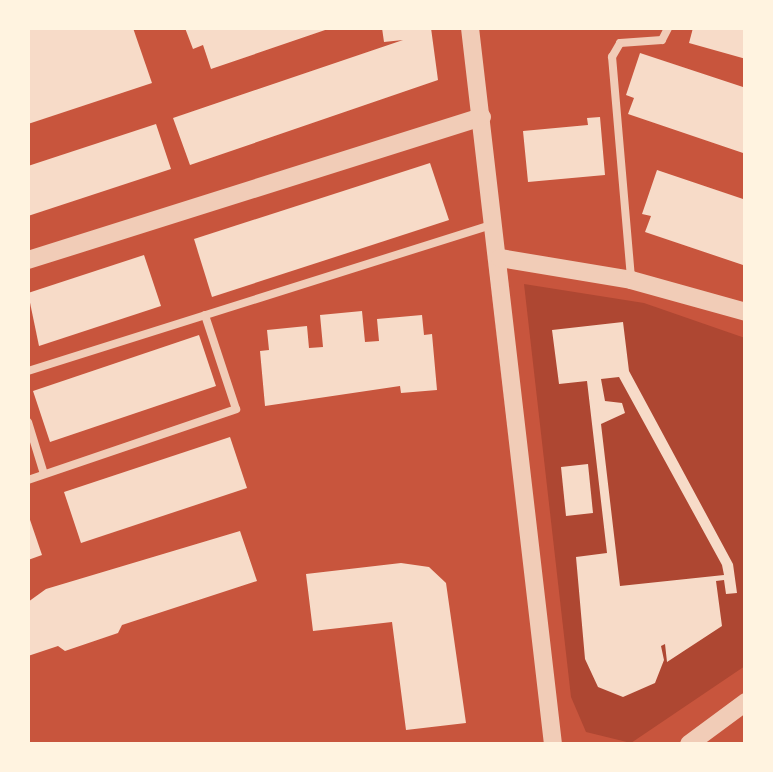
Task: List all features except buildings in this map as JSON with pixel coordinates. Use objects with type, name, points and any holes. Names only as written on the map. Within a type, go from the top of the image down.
[{"type":"street","points":[[470,28],[554,744]]},
{"type":"street","points":[[28,260],[482,117]]},
{"type":"street","points":[[500,258],[631,280],[746,312]]},
{"type":"street","points":[[689,744],[746,702]]},
{"type":"lane","points":[[631,280],[612,56],[620,43],[662,40],[668,28]]},
{"type":"lane","points":[[28,371],[496,224]]},
{"type":"lane","points":[[28,480],[236,409],[205,315]]},
{"type":"lane","points":[[28,422],[44,474]]},
{"type":"shaded area","points":[[524,284],[644,303],[745,338],[745,666],[631,743],[586,732],[571,697]]}]
